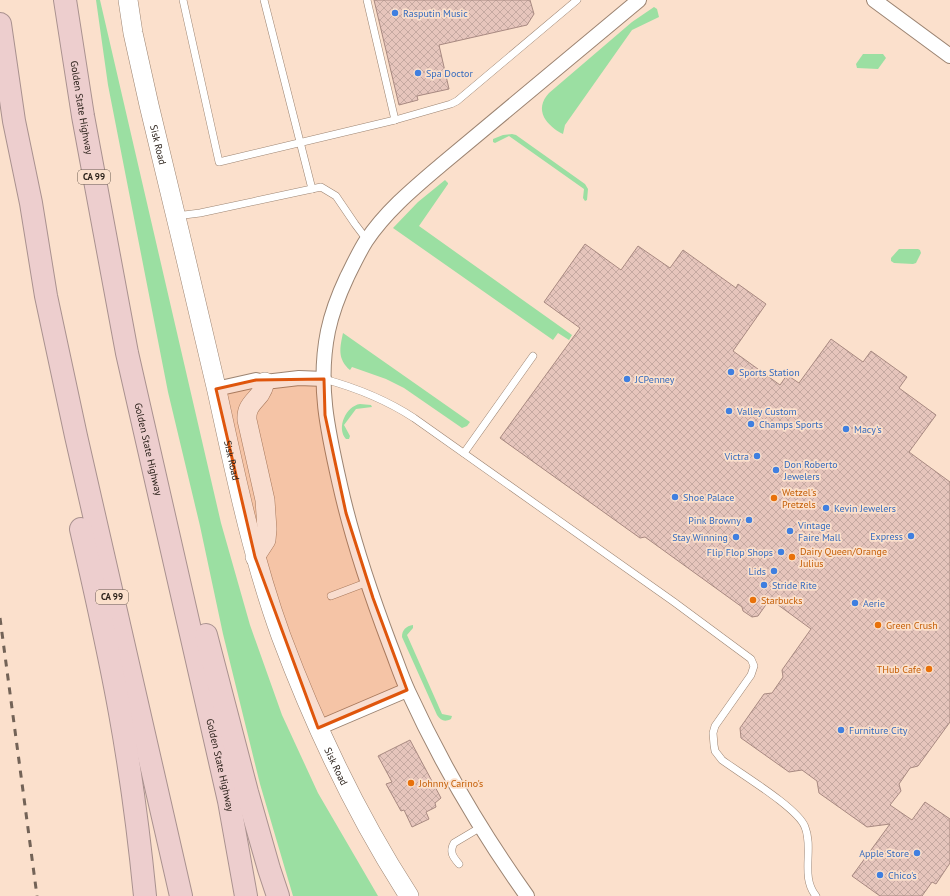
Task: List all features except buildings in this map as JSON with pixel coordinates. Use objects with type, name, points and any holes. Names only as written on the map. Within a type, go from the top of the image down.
[{"type":"highway","name":"Golden State Highway","points":[[65,0],[83,116],[127,352],[229,801],[246,896]]},
{"type":"highway","name":"CA 99","points":[[0,24],[14,121],[31,202],[46,296],[79,452],[181,896]]},
{"type":"highway","points":[[46,296],[62,441],[110,657],[140,841],[145,896]]},
{"type":"highway","points":[[127,352],[174,493],[207,640],[249,799],[278,896]]},
{"type":"main road","name":"Sisk Road","points":[[128,0],[133,33],[148,104],[176,216],[255,557],[280,634],[318,728],[341,778],[367,826],[409,896]]},
{"type":"main road","points":[[255,557],[266,540],[268,529],[266,500],[247,420],[247,414],[250,405],[260,394],[265,382]]},
{"type":"street","points":[[527,896],[481,827],[435,745],[407,690],[368,582],[346,513],[325,414],[324,362],[328,331],[334,310],[351,269],[367,240],[392,209],[409,192],[532,87],[639,0]]},
{"type":"street","points":[[874,0],[950,56]]},
{"type":"street","points":[[216,389],[256,380],[265,382],[299,378],[324,379]]},
{"type":"street","points":[[318,728],[407,690]]},
{"type":"lane","points":[[183,0],[219,162],[300,144],[451,104],[457,101],[577,0]]},
{"type":"lane","points":[[264,0],[312,189]]},
{"type":"lane","points":[[367,0],[395,120]]},
{"type":"lane","points":[[176,216],[200,213],[321,187],[336,196],[367,240]]},
{"type":"lane","points":[[464,454],[533,356]]},
{"type":"lane","points":[[324,379],[384,400],[414,418],[674,602],[751,659],[754,666],[751,675],[715,726],[713,733],[715,751],[722,760],[791,810],[802,822],[808,837],[809,879],[816,896]]},
{"type":"lane","points":[[331,596],[368,582]]},
{"type":"lane","points":[[459,864],[452,854],[452,847],[454,843],[481,827]]},
{"type":"highlighted area","points":[[324,379],[325,415],[346,513],[373,598],[407,690],[318,728],[255,557],[216,389],[256,380]]},
{"type":"green space","points":[[96,0],[100,0],[221,523],[250,625],[282,715],[318,793],[378,896],[293,896],[260,784],[223,634],[200,526],[168,392],[108,85]]},
{"type":"green space","points":[[654,7],[657,9],[659,17],[632,30],[565,125],[563,134],[552,127],[547,122],[542,111],[544,99],[549,93],[632,22]]},
{"type":"green space","points":[[863,54],[883,54],[886,58],[878,69],[857,68],[856,64]]},
{"type":"green space","points":[[503,135],[516,135],[585,184],[588,189],[587,200],[585,201],[583,198],[584,189],[509,136],[495,143],[493,142],[493,139]]},
{"type":"green space","points":[[445,180],[448,184],[419,226],[572,335],[569,340],[558,333],[553,340],[393,228],[418,202]]},
{"type":"green space","points":[[899,249],[918,249],[921,253],[916,263],[894,263],[891,261],[891,258]]},
{"type":"green space","points":[[343,333],[470,422],[467,426],[462,428],[404,388],[386,379],[352,367],[350,370],[343,362],[340,353]]},
{"type":"green space","points":[[360,404],[371,405],[372,407],[356,409],[344,425],[350,436],[349,439],[346,439],[342,429],[344,418],[350,409]]},
{"type":"green space","points":[[413,625],[413,628],[407,635],[442,714],[452,716],[449,720],[442,720],[437,715],[402,637],[405,629],[408,626]]},
{"type":"railway","points":[[0,618],[37,896]]},
{"type":"place","name":"Rasputin Music","points":[[395,13]]},
{"type":"place","name":"Spa Doctor","points":[[418,73]]},
{"type":"place","name":"Sports Station","points":[[731,372]]},
{"type":"place","name":"JCPenney","points":[[627,379]]},
{"type":"place","name":"Valley Custom","points":[[729,411]]},
{"type":"place","name":"Champs Sports","points":[[751,424]]},
{"type":"place","name":"Macy's","points":[[846,429]]},
{"type":"place","name":"Victra","points":[[757,456]]},
{"type":"place","name":"Don Roberto Jewelers","points":[[776,470]]},
{"type":"place","name":"Shoe Palace","points":[[675,497]]},
{"type":"place","name":"Wetzel's Pretzels","points":[[774,498]]},
{"type":"place","name":"Kevin Jewelers","points":[[826,508]]},
{"type":"place","name":"Pink Browny","points":[[749,520]]},
{"type":"place","name":"Vintage Faire Mall","points":[[790,531]]},
{"type":"place","name":"Express","points":[[911,536]]},
{"type":"place","name":"Stay Winning","points":[[736,537]]},
{"type":"place","name":"Flip Flop Shops","points":[[781,552]]},
{"type":"place","name":"Dairy Queen/Orange Julius","points":[[792,557]]},
{"type":"place","name":"Lids","points":[[774,571]]},
{"type":"place","name":"Stride Rite","points":[[764,585]]},
{"type":"place","name":"Starbucks","points":[[753,600]]},
{"type":"place","name":"Aerie","points":[[855,603]]},
{"type":"place","name":"Green Crush","points":[[878,625]]},
{"type":"place","name":"THub Cafe","points":[[929,669]]},
{"type":"place","name":"Furniture City","points":[[841,730]]},
{"type":"place","name":"Johnny Carino's","points":[[411,783]]},
{"type":"place","name":"Apple Store","points":[[917,853]]},
{"type":"place","name":"Chico's","points":[[880,875]]}]
